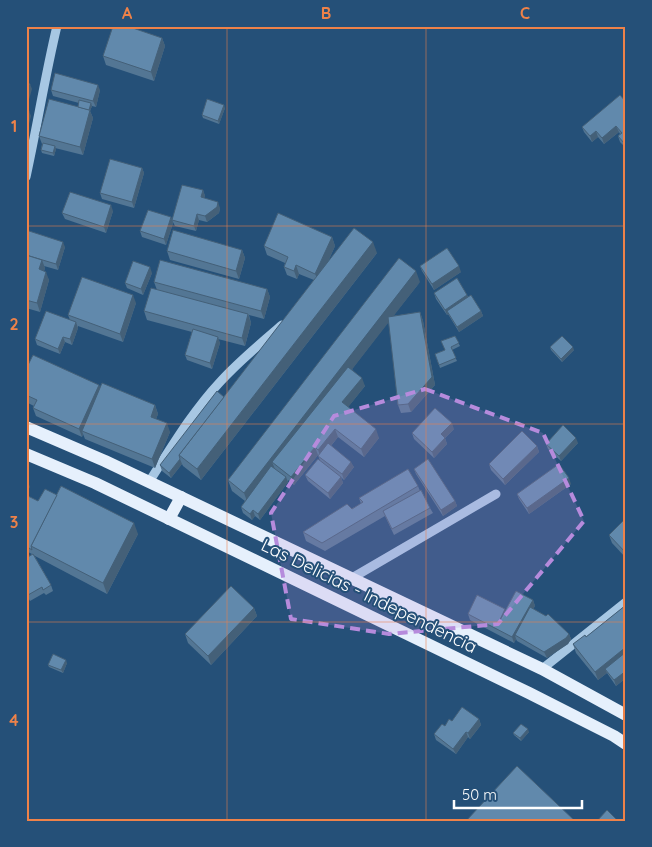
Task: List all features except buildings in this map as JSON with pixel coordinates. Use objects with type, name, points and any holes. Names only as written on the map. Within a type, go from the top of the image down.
[{"type":"main road","name":"Las Delicias - Independencia","points":[[26,426],[105,461],[542,668],[626,715]]},
{"type":"main road","name":"Las Delicias - Independencia","points":[[26,454],[94,483],[169,519],[529,693],[626,744]]},
{"type":"main road","points":[[169,519],[181,497]]},
{"type":"street","points":[[26,177],[45,75],[57,26]]},
{"type":"street","points":[[149,482],[187,423],[219,382],[291,316]]},
{"type":"street","points":[[352,578],[496,494]]},
{"type":"street","points":[[542,668],[626,602]]},
{"type":"highlighted area","points":[[425,389],[543,433],[584,521],[498,624],[389,634],[291,619],[271,513],[334,416]]}]
